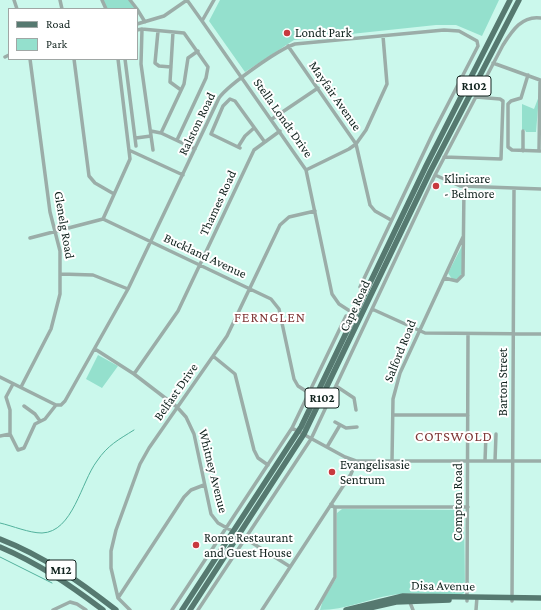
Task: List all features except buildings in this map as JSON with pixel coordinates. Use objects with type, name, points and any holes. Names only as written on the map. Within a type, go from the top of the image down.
[{"type":"main road","name":"Cape Road","points":[[190,610],[304,434],[362,318],[510,0]]},
{"type":"main road","name":"Cape Road","points":[[182,610],[299,431],[355,314],[519,0]]},
{"type":"main road","name":"M12","points":[[0,539],[28,551],[54,565],[116,610]]},
{"type":"main road","name":"M12","points":[[0,547],[49,571],[103,610]]},
{"type":"main road","name":"Disa Avenue","points":[[346,610],[389,598],[541,598]]},
{"type":"main road","name":"Disa Avenue","points":[[361,610],[409,598]]},
{"type":"main road","name":"Disa Avenue","points":[[512,599],[541,601]]},
{"type":"street","points":[[130,0],[136,8]]},
{"type":"street","points":[[138,24],[164,16],[187,0]]},
{"type":"street","name":"Stella Londt Drive","points":[[187,0],[272,119],[306,170],[334,297],[339,304],[362,318]]},
{"type":"street","points":[[202,21],[214,0]]},
{"type":"street","points":[[138,11],[145,22]]},
{"type":"street","name":"Cape Road","points":[[198,610],[311,438],[372,309],[430,172],[444,157],[493,63],[514,29],[530,18],[541,18]]},
{"type":"street","points":[[142,29],[141,59],[153,150]]},
{"type":"street","points":[[138,30],[158,30],[185,34],[207,64],[208,72],[177,140]]},
{"type":"street","points":[[158,30],[155,63],[160,66],[171,67]]},
{"type":"street","name":"Ralston Road","points":[[10,434],[16,448],[21,450],[34,426],[45,419],[58,405],[65,402],[128,289],[219,98],[225,90],[288,46],[303,43],[451,30],[465,33],[479,42]]},
{"type":"street","points":[[173,32],[171,84],[182,90]]},
{"type":"street","points":[[306,170],[356,144],[366,130],[386,88],[388,80],[383,36]]},
{"type":"street","name":"Cape Road","points":[[360,287],[391,220],[479,42]]},
{"type":"street","name":"Mayfair Avenue","points":[[288,46],[356,144],[369,202],[375,211],[391,220]]},
{"type":"street","points":[[161,133],[185,82],[187,60],[190,55],[198,51]]},
{"type":"street","name":"Glenelg Road","points":[[21,387],[55,318],[60,294],[61,274],[60,251],[50,212],[30,60]]},
{"type":"street","points":[[74,60],[89,176],[95,183],[114,194]]},
{"type":"street","points":[[30,238],[103,219],[130,161],[131,152],[118,60]]},
{"type":"street","points":[[125,60],[136,146]]},
{"type":"street","points":[[493,63],[540,79],[540,151],[512,150],[508,147],[508,104],[511,101],[521,98],[528,75]]},
{"type":"street","points":[[272,119],[318,88]]},
{"type":"street","points":[[444,157],[501,159],[503,101],[500,99],[476,97]]},
{"type":"street","points":[[254,128],[244,136],[239,147],[210,134],[226,102],[230,99],[235,101],[264,142]]},
{"type":"street","points":[[151,131],[161,133],[195,149]]},
{"type":"street","name":"Thames Road","points":[[134,374],[178,311],[254,150],[280,131]]},
{"type":"street","points":[[523,131],[523,150]]},
{"type":"street","points":[[136,138],[151,136]]},
{"type":"street","points":[[131,152],[183,175]]},
{"type":"street","points":[[430,172],[455,184],[464,186],[541,189]]},
{"type":"street","name":"Salford Road","points":[[444,278],[457,281],[462,277],[464,186]]},
{"type":"street","name":"Barton Street","points":[[512,599],[514,188]]},
{"type":"street","name":"Belfast Drive","points":[[118,598],[111,568],[111,551],[116,530],[144,454],[229,331],[282,222],[289,217],[315,211]]},
{"type":"street","name":"Buckland Avenue","points":[[103,219],[271,299],[278,306],[294,379],[298,386],[309,393]]},
{"type":"street","name":"Salford Road","points":[[392,461],[394,394],[398,377],[463,237]]},
{"type":"street","points":[[61,274],[93,275],[128,289]]},
{"type":"street","points":[[372,309],[418,332],[541,334]]},
{"type":"street","name":"Cape Road","points":[[172,610],[292,428],[346,316]]},
{"type":"street","name":"Compton Road","points":[[467,599],[468,334]]},
{"type":"street","name":"Whitney Avenue","points":[[95,349],[134,374],[177,407],[192,428],[211,514],[215,521],[239,535]]},
{"type":"street","points":[[213,356],[235,374],[254,450],[258,458],[268,465]]},
{"type":"street","points":[[0,377],[58,405]]},
{"type":"street","points":[[0,436],[10,434],[10,410],[6,396],[13,384]]},
{"type":"street","points":[[336,386],[354,398],[356,410]]},
{"type":"street","points":[[24,406],[35,414],[40,421]]},
{"type":"street","points":[[393,415],[468,415]]},
{"type":"street","points":[[335,422],[348,428],[357,427]]},
{"type":"street","points":[[327,447],[340,425]]},
{"type":"street","points":[[292,428],[345,457],[356,461],[541,461]]},
{"type":"street","points":[[485,461],[486,434]]},
{"type":"street","points":[[495,461],[496,434]]},
{"type":"street","points":[[262,610],[289,566],[354,469],[356,461]]},
{"type":"street","points":[[130,610],[118,598],[184,497],[191,490],[204,485]]},
{"type":"street","points":[[331,504],[335,507],[468,507]]},
{"type":"street","points":[[316,610],[335,577],[335,507]]},
{"type":"street","points":[[246,539],[289,566]]},
{"type":"street","points":[[409,598],[413,610]]},
{"type":"street","points":[[476,610],[477,599]]},
{"type":"street","points":[[52,610],[70,602],[78,604],[86,610]]},
{"type":"green space","points":[[103,0],[130,0],[135,8],[107,8]]},
{"type":"green space","name":"Londt Park","points":[[220,0],[499,0],[482,36],[456,25],[436,25],[294,40],[245,72],[209,21]]},
{"type":"green space","points":[[539,96],[536,132],[526,132],[525,130],[522,130],[522,104],[534,109]]},
{"type":"green space","points":[[462,246],[462,274],[457,279],[452,279],[448,273]]},
{"type":"green space","points":[[98,355],[118,366],[102,388],[86,379]]},
{"type":"green space","points":[[342,509],[464,510],[464,593],[460,595],[417,593],[400,594],[330,610],[320,610],[323,600],[337,577],[337,513]]},
{"type":"waterway","points":[[0,523],[37,533],[53,530],[69,515],[91,470],[101,455],[114,443],[134,430]]},
{"type":"waterway","points":[[0,557],[52,583]]},
{"type":"place","name":"Londt Park","points":[[287,33]]},
{"type":"place","name":"Klinicare - Belmore","points":[[436,186]]},
{"type":"place","name":"Evangelisasie Sentrum","points":[[332,472]]},
{"type":"place","name":"Rome Restaurant and Guest House","points":[[196,545]]},
{"type":"district","name":"FERNGLEN","points":[[270,318]]},
{"type":"district","name":"COTSWOLD","points":[[454,437]]}]
